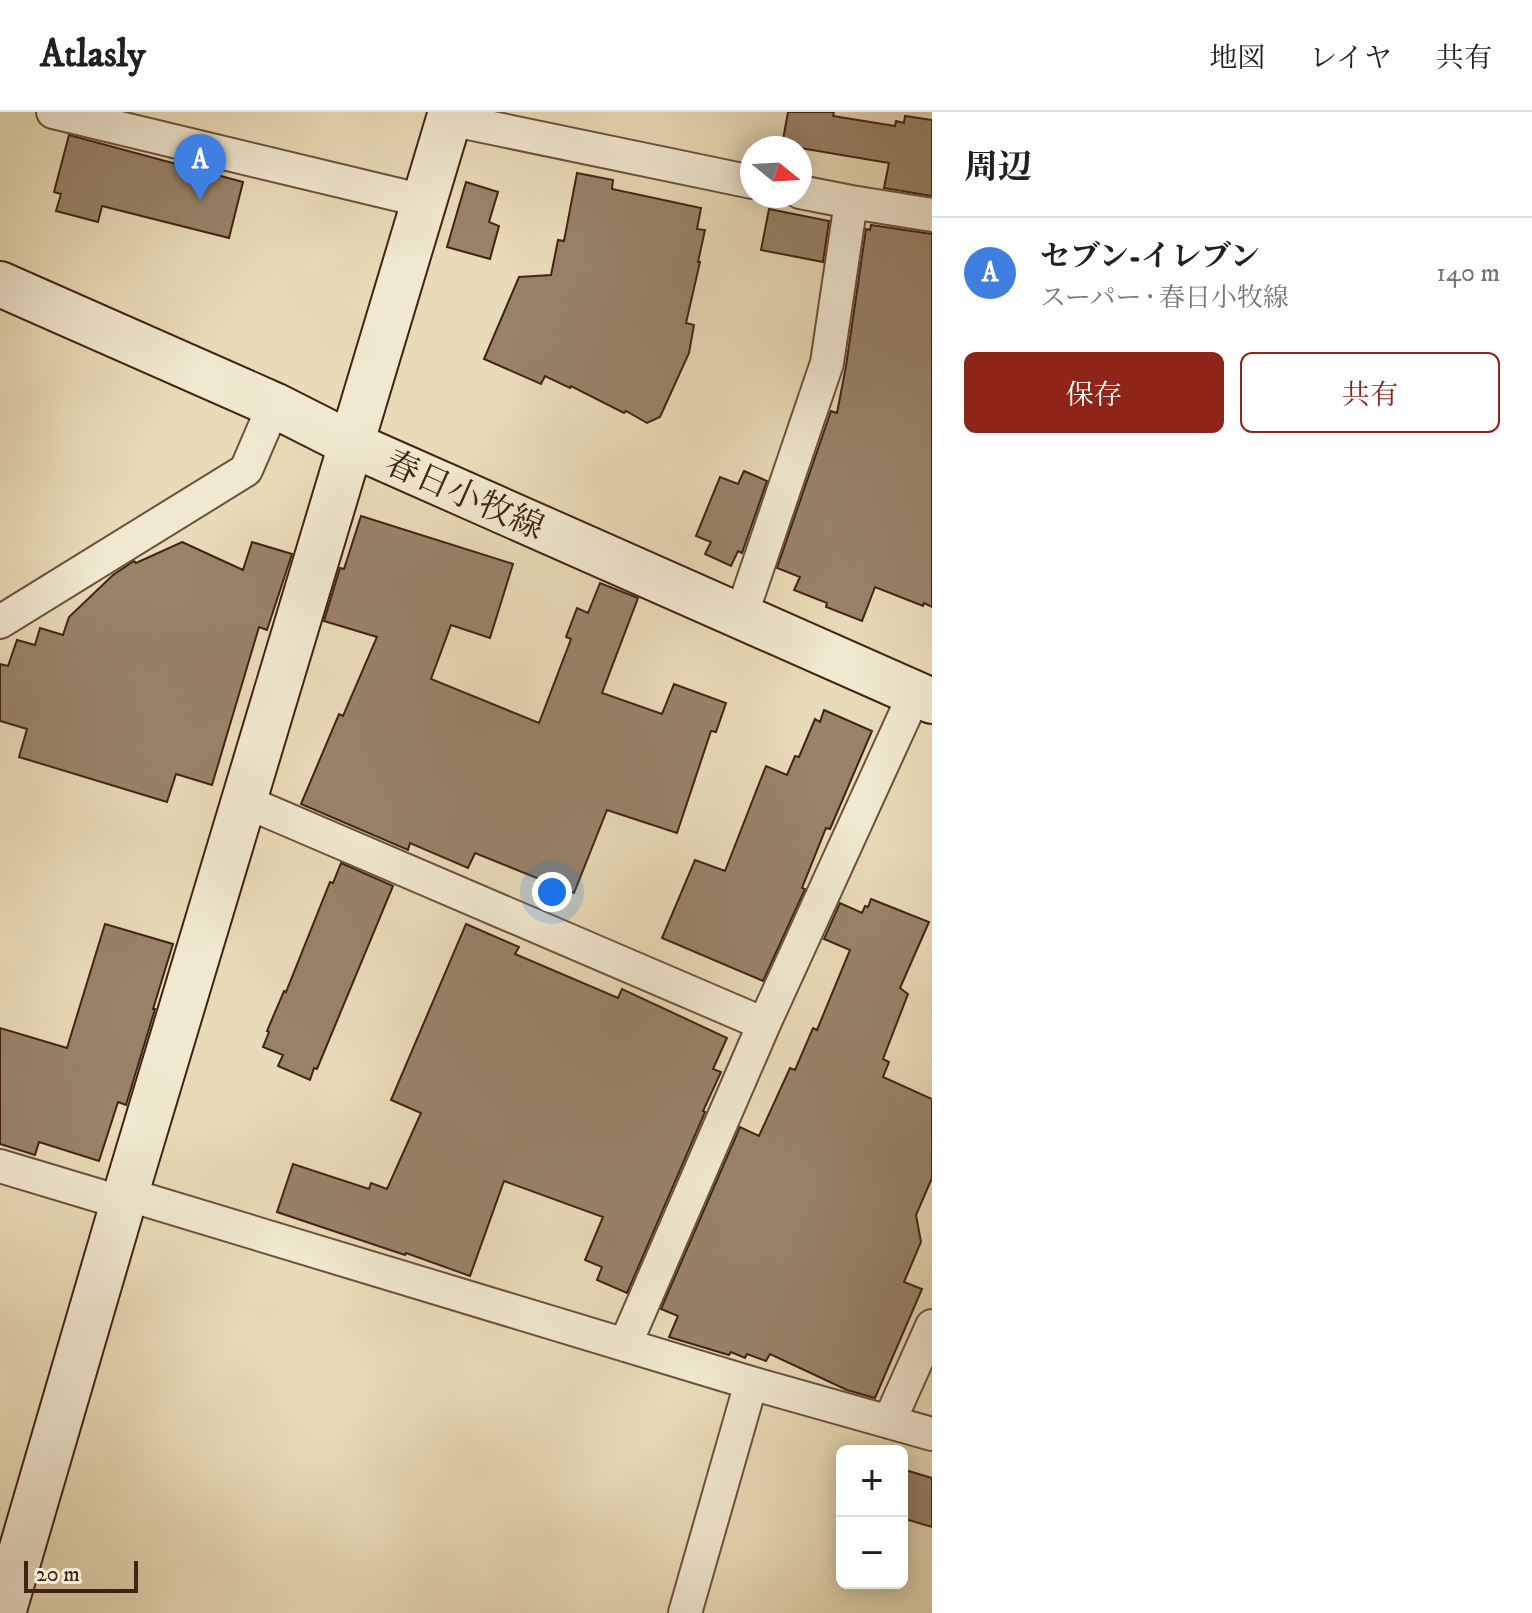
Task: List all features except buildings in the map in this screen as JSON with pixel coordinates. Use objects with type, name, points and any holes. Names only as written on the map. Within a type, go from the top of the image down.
[{"type":"street","points":[[53,112],[424,201]]},
{"type":"street","points":[[3,1613],[450,115],[740,179]]},
{"type":"street","points":[[812,194],[932,215]]},
{"type":"street","points":[[741,616],[827,363],[851,202]]},
{"type":"street","name":"春日小牧線","points":[[0,284],[274,405],[351,444],[924,697]]},
{"type":"street","points":[[0,622],[246,470],[274,405]]},
{"type":"street","points":[[625,1345],[764,1024],[924,697]]},
{"type":"street","points":[[244,801],[764,1024]]},
{"type":"street","points":[[0,1166],[125,1198],[932,1434]]},
{"type":"street","points":[[889,1422],[932,1326]]},
{"type":"street","points":[[685,1613],[751,1383]]},
{"type":"place","name":"セブン-イレブン","points":[[200,200]]}]
